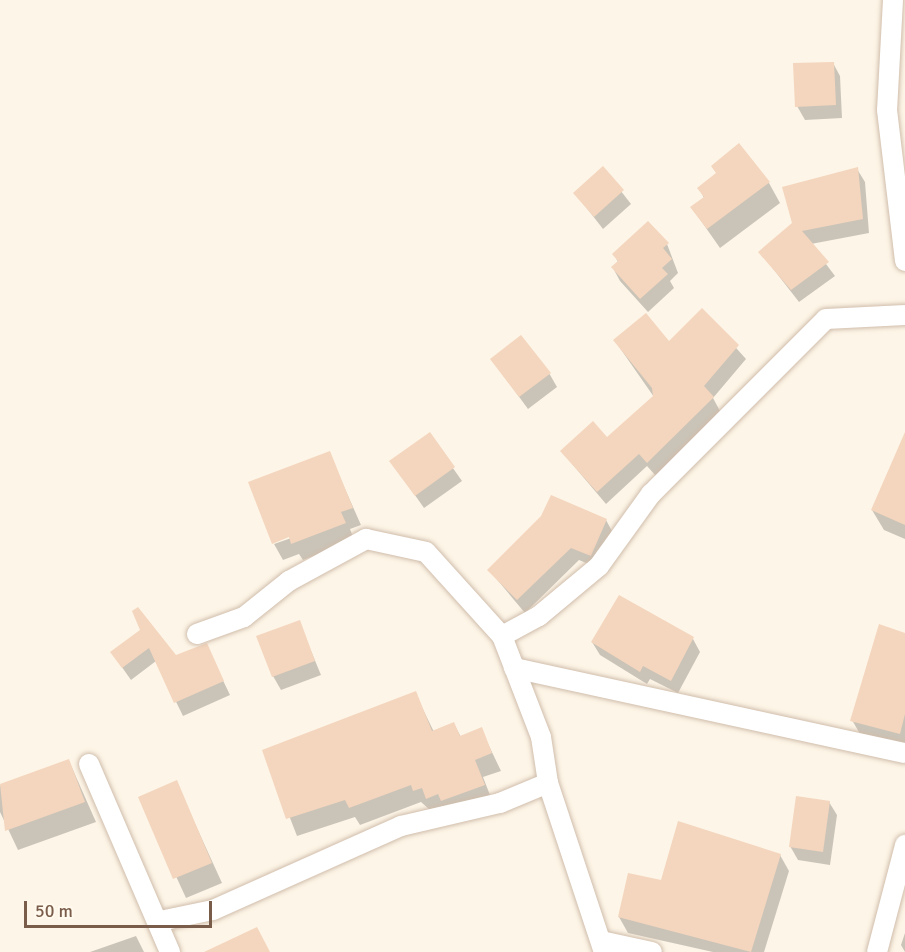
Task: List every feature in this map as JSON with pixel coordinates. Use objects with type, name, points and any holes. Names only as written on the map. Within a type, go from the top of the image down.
[{"type":"street","points":[[893,0],[887,110],[905,261]]},
{"type":"street","points":[[502,636],[539,616],[599,566],[651,494],[826,320],[905,315]]},
{"type":"street","points":[[197,634],[244,617],[297,576],[366,539],[426,552],[502,636],[541,737],[548,783],[603,946],[652,952]]},
{"type":"street","points":[[513,668],[905,753]]},
{"type":"street","points":[[89,764],[160,921],[170,952]]},
{"type":"street","points":[[160,921],[213,910],[401,826],[500,803],[548,783]]},
{"type":"street","points":[[877,952],[905,845]]},
{"type":"building","points":[[834,62],[836,105],[795,107],[793,63]]},
{"type":"building","points":[[739,143],[770,182],[707,229],[690,207],[704,197],[697,188],[716,173],[711,166]]},
{"type":"building","points":[[603,166],[624,190],[594,217],[573,193]]},
{"type":"building","points":[[858,167],[863,219],[802,231],[829,262],[791,290],[758,252],[792,223],[782,187]]},
{"type":"building","points":[[648,221],[669,243],[663,248],[672,259],[662,268],[668,274],[640,299],[611,267],[618,261],[612,254]]},
{"type":"building","points":[[702,308],[739,345],[704,386],[714,397],[647,463],[639,454],[597,492],[560,451],[593,421],[607,437],[653,396],[652,388],[613,340],[646,313],[669,341]]},
{"type":"building","points":[[521,335],[551,373],[519,397],[490,359]]},
{"type":"building","points":[[430,432],[455,467],[415,496],[389,461]]},
{"type":"building","points":[[905,432],[905,525],[871,510]]},
{"type":"building","points":[[330,451],[353,508],[341,512],[346,523],[291,544],[289,537],[272,544],[248,482]]},
{"type":"building","points":[[551,495],[607,519],[591,556],[571,548],[517,600],[487,570],[541,516]]},
{"type":"building","points":[[619,595],[694,637],[671,681],[643,666],[640,672],[591,642]]},
{"type":"building","points":[[138,607],[176,655],[207,643],[224,681],[174,703],[149,648],[122,668],[110,652],[140,630],[132,611]]},
{"type":"building","points":[[300,620],[315,661],[272,677],[256,636]]},
{"type":"building","points":[[879,624],[905,633],[905,714],[900,734],[850,721]]},
{"type":"building","points":[[416,691],[432,731],[454,722],[460,736],[482,727],[492,753],[475,760],[485,785],[441,801],[438,794],[426,799],[422,788],[413,791],[411,785],[349,808],[345,800],[286,819],[262,750]]},
{"type":"building","points":[[69,759],[85,802],[5,831],[0,784]]},
{"type":"building","points":[[177,780],[212,863],[173,879],[138,797]]},
{"type":"building","points":[[796,796],[830,801],[823,852],[789,847]]},
{"type":"building","points":[[678,821],[781,854],[751,952],[618,917],[628,873],[661,880]]},
{"type":"building","points":[[257,927],[270,952],[204,952]]}]
